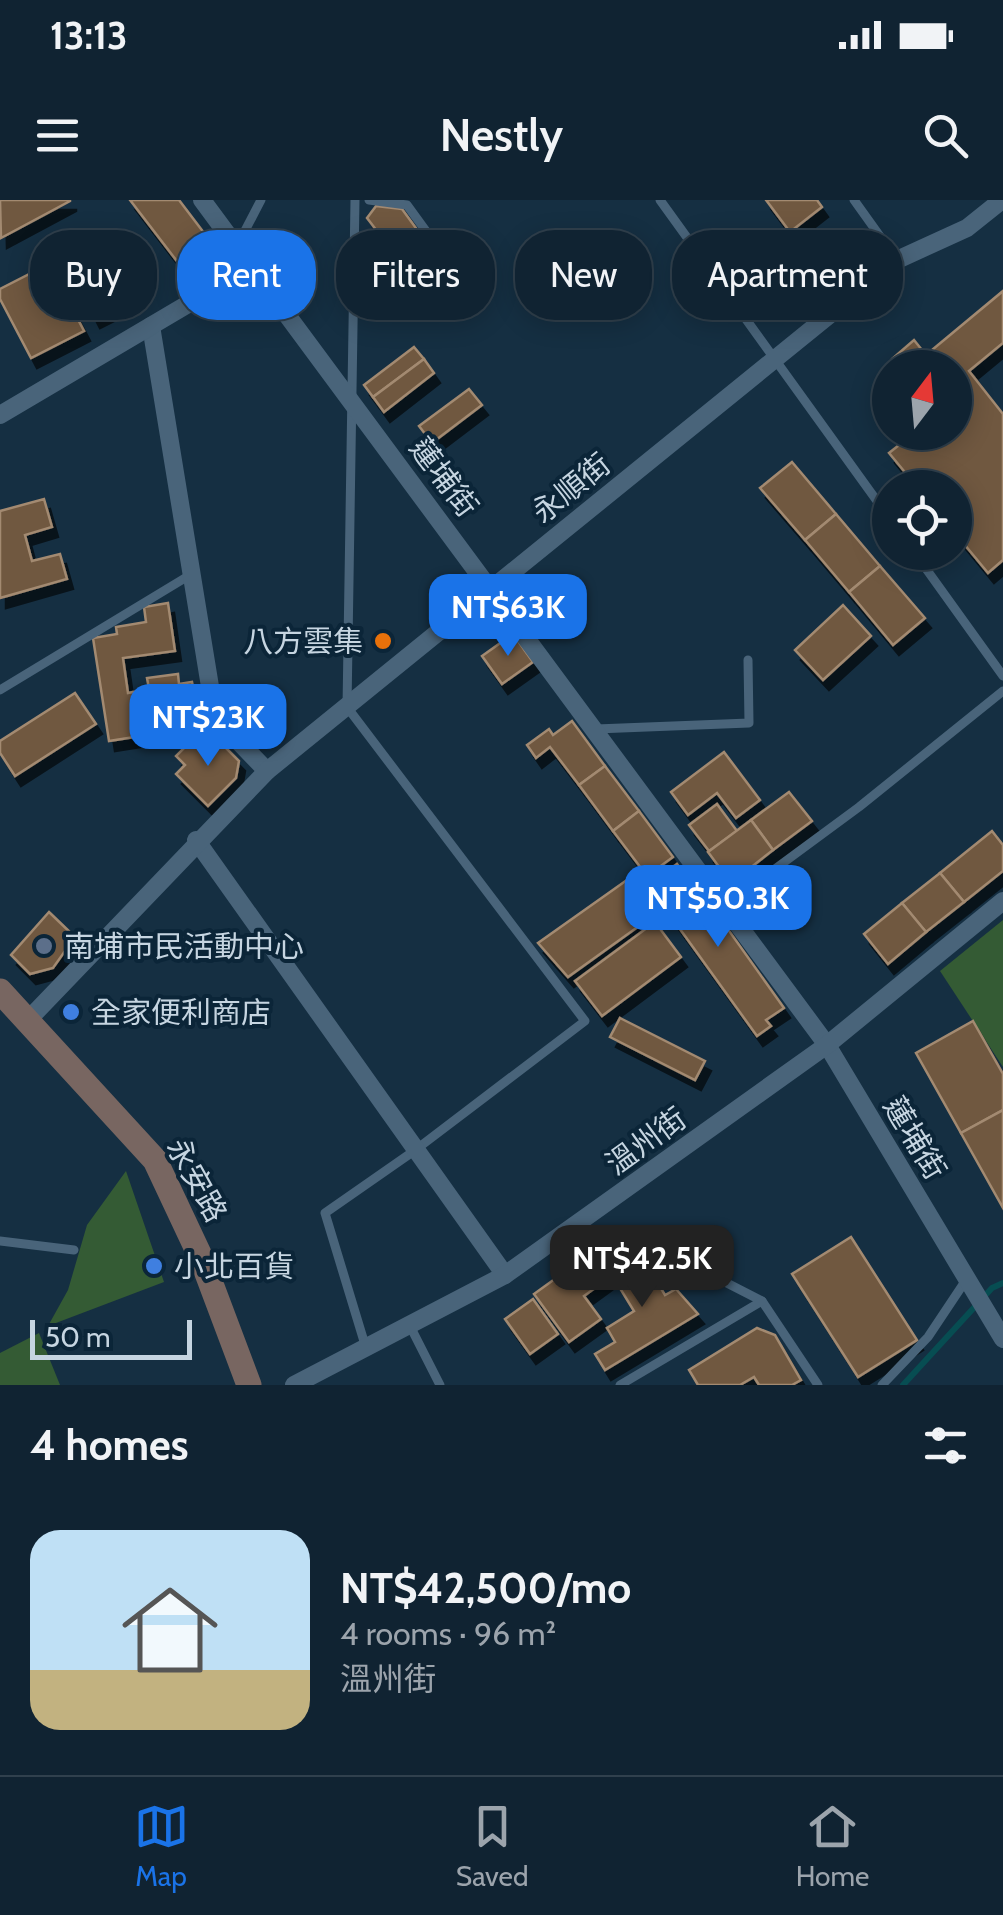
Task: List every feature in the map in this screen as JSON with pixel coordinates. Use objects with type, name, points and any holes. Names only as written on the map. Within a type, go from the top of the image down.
[{"type":"main road","name":"永安路","points":[[0,991],[154,1160],[202,1260],[250,1385]]},
{"type":"street","name":"蓮埔街","points":[[202,200],[223,230]]},
{"type":"street","name":"永順街","points":[[903,257],[967,228],[1002,200]]},
{"type":"street","points":[[0,415],[177,311]]},
{"type":"street","name":"蓮埔街","points":[[290,320],[827,1045],[1003,1338]]},
{"type":"street","name":"永順街","points":[[28,1020],[196,840],[268,771],[824,320]]},
{"type":"street","points":[[151,326],[215,717],[268,771]]},
{"type":"street","points":[[196,840],[505,1275]]},
{"type":"street","name":"溫州街","points":[[294,1385],[505,1275],[827,1045],[1003,900]]},
{"type":"lane","points":[[246,230],[262,200]]},
{"type":"lane","points":[[355,200],[348,706],[584,1020],[414,1151],[325,1213],[366,1348]]},
{"type":"lane","points":[[369,200],[408,205],[426,230]]},
{"type":"lane","points":[[660,200],[872,494]]},
{"type":"lane","points":[[854,200],[875,230]]},
{"type":"lane","points":[[927,570],[1003,676]]},
{"type":"lane","points":[[0,690],[190,576]]},
{"type":"lane","points":[[596,730],[749,722],[748,660]]},
{"type":"lane","points":[[726,905],[859,807],[1003,691]]},
{"type":"lane","points":[[0,1241],[74,1250]]},
{"type":"lane","points":[[682,1260],[762,1301],[818,1385]]},
{"type":"lane","points":[[882,1385],[971,1285]]},
{"type":"lane","points":[[620,1385],[762,1301]]},
{"type":"lane","points":[[410,1326],[440,1385]]},
{"type":"green space","points":[[1003,920],[1003,1067],[940,971]]},
{"type":"green space","points":[[126,1171],[164,1282],[48,1326],[68,1290],[87,1225]]},
{"type":"green space","points":[[39,1333],[60,1385],[0,1385],[0,1353]]},
{"type":"building","points":[[0,200],[70,200],[70,201],[1,238]]},
{"type":"building","points":[[130,200],[179,200],[202,230],[177,230],[177,261],[157,230]]},
{"type":"building","points":[[766,200],[817,200],[822,207],[788,230]]},
{"type":"building","points":[[376,206],[402,209],[417,230],[376,230],[367,218]]},
{"type":"building","points":[[30,274],[30,320],[78,320],[84,331],[31,358],[0,299],[0,289]]},
{"type":"building","points":[[1003,291],[1003,343],[972,369],[972,350],[932,350]]},
{"type":"building","points":[[914,340],[922,350],[902,350]]},
{"type":"building","points":[[414,347],[424,359],[373,397],[364,385]]},
{"type":"building","points":[[424,359],[434,373],[384,412],[373,397]]},
{"type":"building","points":[[972,375],[1003,414],[1003,560],[988,573],[972,554],[972,470],[903,470],[889,453],[972,450]]},
{"type":"building","points":[[469,389],[482,405],[432,443],[419,426]]},
{"type":"building","points":[[792,462],[836,514],[805,540],[760,488]]},
{"type":"building","points":[[44,499],[52,527],[25,535],[32,561],[60,554],[67,579],[0,598],[0,511]]},
{"type":"building","points":[[836,514],[872,557],[872,570],[875,570],[849,592],[805,540]]},
{"type":"building","points":[[875,570],[883,570],[925,618],[893,645],[849,592]]},
{"type":"building","points":[[168,603],[175,651],[123,658],[128,693],[149,689],[147,678],[178,674],[179,684],[192,682],[195,696],[181,698],[184,713],[159,723],[160,733],[109,741],[93,638],[117,634],[116,627],[146,622],[144,607]]},
{"type":"building","points":[[843,605],[871,636],[823,680],[795,650]]},
{"type":"building","points":[[513,634],[533,662],[502,684],[482,656]]},
{"type":"building","points":[[75,693],[96,724],[15,776],[0,753],[0,741]]},
{"type":"building","points":[[572,721],[605,766],[579,785],[550,747],[536,758],[527,745],[549,729],[553,735]]},
{"type":"building","points":[[214,736],[239,761],[236,778],[208,806],[176,774],[185,765],[176,756],[195,737],[204,746]]},
{"type":"building","points":[[724,752],[760,800],[736,818],[717,793],[688,815],[671,792]]},
{"type":"building","points":[[605,766],[639,811],[613,831],[579,785]]},
{"type":"building","points":[[789,792],[812,821],[773,850],[751,820]]},
{"type":"building","points":[[717,804],[737,831],[709,851],[689,825]]},
{"type":"building","points":[[639,811],[673,857],[647,876],[613,831]]},
{"type":"building","points":[[751,820],[773,850],[731,883],[708,852]]},
{"type":"building","points":[[992,831],[1003,845],[1003,871],[964,902],[940,873]]},
{"type":"building","points":[[677,864],[691,884],[686,888],[692,896],[700,890],[784,1008],[766,1020],[771,1026],[757,1036],[672,918],[690,905],[678,889],[658,903],[641,881],[657,870],[661,876]]},
{"type":"building","points":[[940,873],[964,902],[926,932],[902,903]]},
{"type":"building","points":[[627,880],[653,916],[568,977],[538,943]]},
{"type":"building","points":[[902,903],[926,932],[888,964],[864,934]]},
{"type":"building","name":"南埔市民活動中心","points":[[49,912],[75,937],[53,968],[30,974],[11,955]]},
{"type":"building","points":[[655,922],[681,957],[602,1016],[575,981]]},
{"type":"building","points":[[620,1018],[705,1061],[695,1080],[610,1037]]},
{"type":"building","points":[[973,1021],[1003,1074],[1003,1110],[961,1133],[916,1053]]},
{"type":"building","points":[[1003,1110],[1003,1208],[961,1133]]},
{"type":"building","points":[[851,1237],[917,1340],[858,1377],[792,1274]]},
{"type":"building","points":[[637,1249],[665,1295],[676,1289],[698,1314],[605,1370],[595,1354],[615,1342],[607,1328],[634,1311],[607,1267]]},
{"type":"building","points":[[588,1255],[606,1280],[584,1296],[601,1319],[569,1342],[534,1294]]},
{"type":"building","points":[[533,1299],[558,1334],[530,1354],[505,1319]]},
{"type":"building","points":[[757,1328],[775,1335],[801,1380],[792,1385],[759,1385],[754,1377],[740,1385],[698,1385],[689,1370]]},
{"type":"waterway","points":[[903,1385],[992,1288],[1003,1283]]},
{"type":"place","name":"八方雲集","points":[[383,641]]},
{"type":"place","name":"南埔市民活動中心","points":[[44,946]]},
{"type":"place","name":"全家便利商店","points":[[71,1012]]},
{"type":"place","name":"小北百貨","points":[[154,1266]]}]
